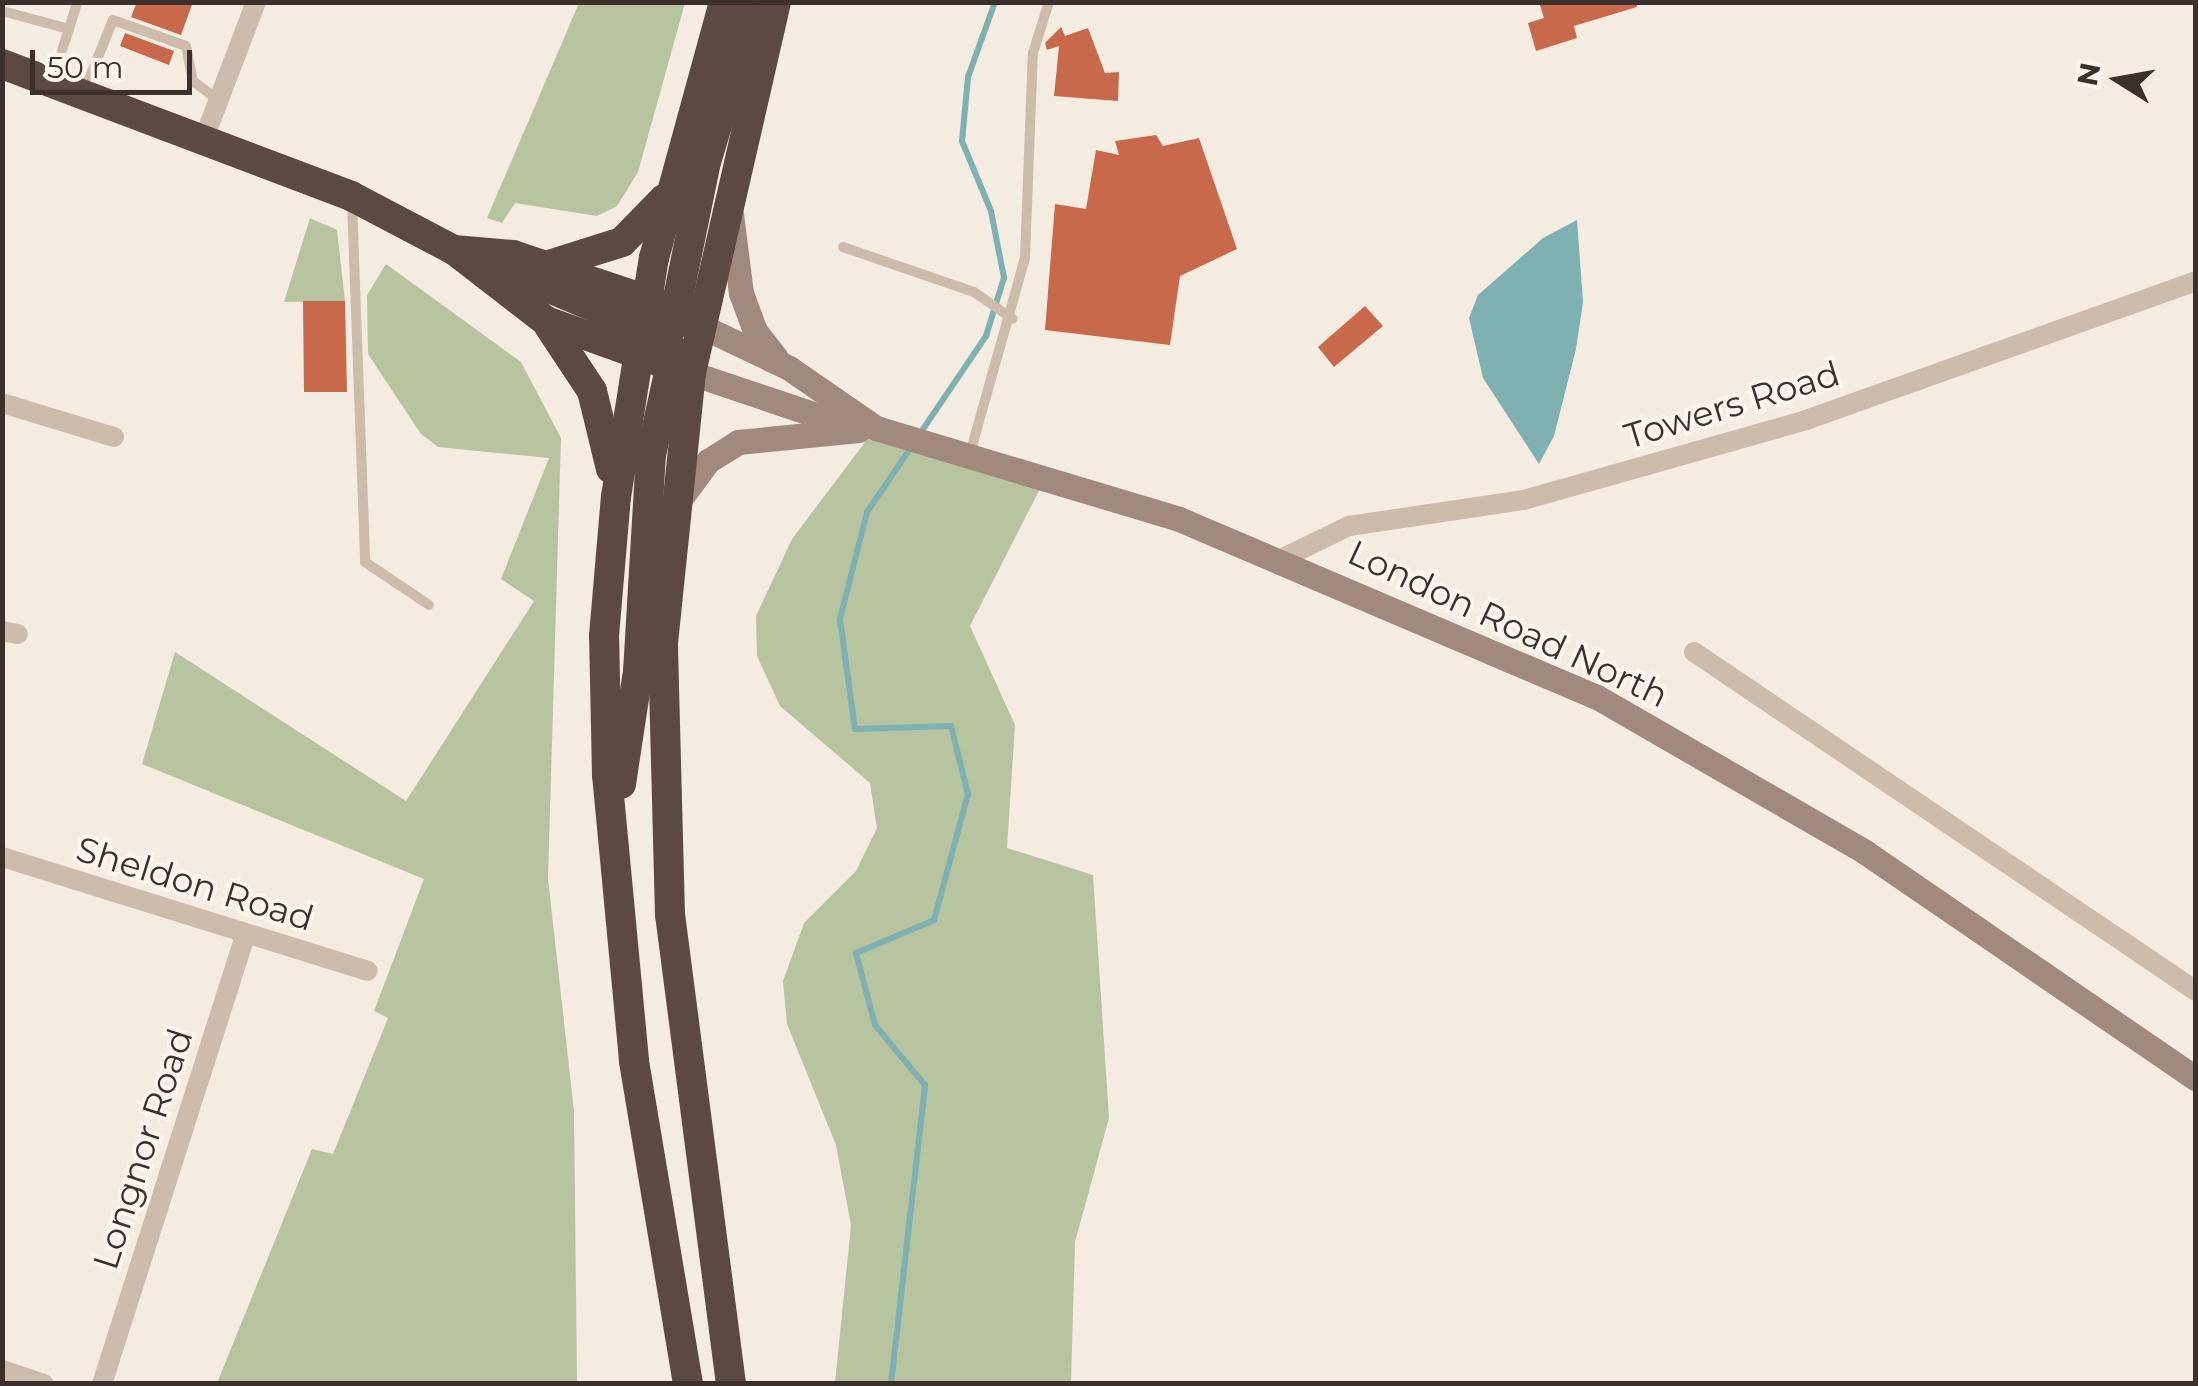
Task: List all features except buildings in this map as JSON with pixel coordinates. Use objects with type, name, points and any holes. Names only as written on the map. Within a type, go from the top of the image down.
[{"type":"highway","points":[[724,2],[668,194],[667,338],[676,505],[663,643],[670,914],[731,1384]]},
{"type":"highway","points":[[613,842],[667,338],[706,162],[754,2]]},
{"type":"highway","points":[[688,1384],[634,1060],[613,842],[604,636],[616,497],[667,338],[728,189],[776,2]]},
{"type":"highway","points":[[2,64],[85,89],[352,196],[504,272],[667,338]]},
{"type":"highway","points":[[550,265],[622,242],[668,194]]},
{"type":"highway","points":[[465,252],[550,265],[667,338]]},
{"type":"highway","points":[[465,252],[546,321],[592,392],[616,497]]},
{"type":"highway","points":[[546,321],[667,338]]},
{"type":"main road","points":[[728,189],[738,280],[754,331],[789,368],[876,431]]},
{"type":"main road","points":[[667,338],[789,368]]},
{"type":"main road","name":"London Road North","points":[[667,338],[876,431],[1178,519],[1281,559],[1648,725],[1865,852],[2196,1079]]},
{"type":"main road","points":[[676,505],[708,461],[738,442],[876,431]]},
{"type":"street","points":[[204,136],[256,2]]},
{"type":"street","name":"Towers Road","points":[[1281,559],[1350,526],[1524,500],[1806,420],[2196,281]]},
{"type":"street","points":[[2,403],[114,437]]},
{"type":"street","name":"London Road North","points":[[1694,652],[2196,991]]},
{"type":"street","name":"Sheldon Road","points":[[2,857],[368,972]]},
{"type":"street","name":"Longnor Road","points":[[102,1384],[246,934]]},
{"type":"street","points":[[2,1370],[44,1384]]},
{"type":"lane","points":[[52,78],[77,2]]},
{"type":"lane","points":[[956,454],[1013,319],[1025,258],[1033,52],[1049,2]]},
{"type":"lane","points":[[2,11],[68,29]]},
{"type":"lane","points":[[85,89],[113,20],[186,46],[193,80],[218,100]]},
{"type":"lane","points":[[352,196],[365,562],[429,606]]},
{"type":"lane","points":[[844,247],[974,292],[1002,306],[1013,319]]},
{"type":"green space","points":[[579,3],[685,3],[638,172],[617,206],[597,216],[515,203],[502,223],[487,218]]},
{"type":"green space","points":[[310,218],[337,230],[345,301],[284,302]]},
{"type":"green space","points":[[386,264],[521,362],[561,438],[548,879],[574,1111],[577,1383],[217,1383],[312,1149],[333,1154],[388,1018],[374,1011],[424,879],[142,764],[175,652],[406,801],[534,601],[501,579],[549,458],[438,447],[421,434],[368,354],[367,295]]},
{"type":"green space","points":[[872,433],[1044,481],[970,626],[1015,725],[1007,848],[1093,875],[1109,1118],[1075,1242],[1071,1383],[835,1383],[851,1225],[836,1145],[787,1024],[783,981],[804,923],[856,871],[877,828],[870,783],[780,706],[757,656],[756,616],[792,539]]},
{"type":"water","points":[[1577,220],[1583,302],[1576,349],[1554,436],[1539,464],[1483,378],[1469,318],[1478,295],[1543,238]]},
{"type":"waterway","points":[[919,435],[986,336],[1004,278],[991,211],[962,141],[968,77],[995,2]]},
{"type":"waterway","points":[[891,1384],[925,1085],[875,1025],[856,953],[934,920],[968,794],[951,726],[855,729],[840,619],[867,512],[912,446]]}]
